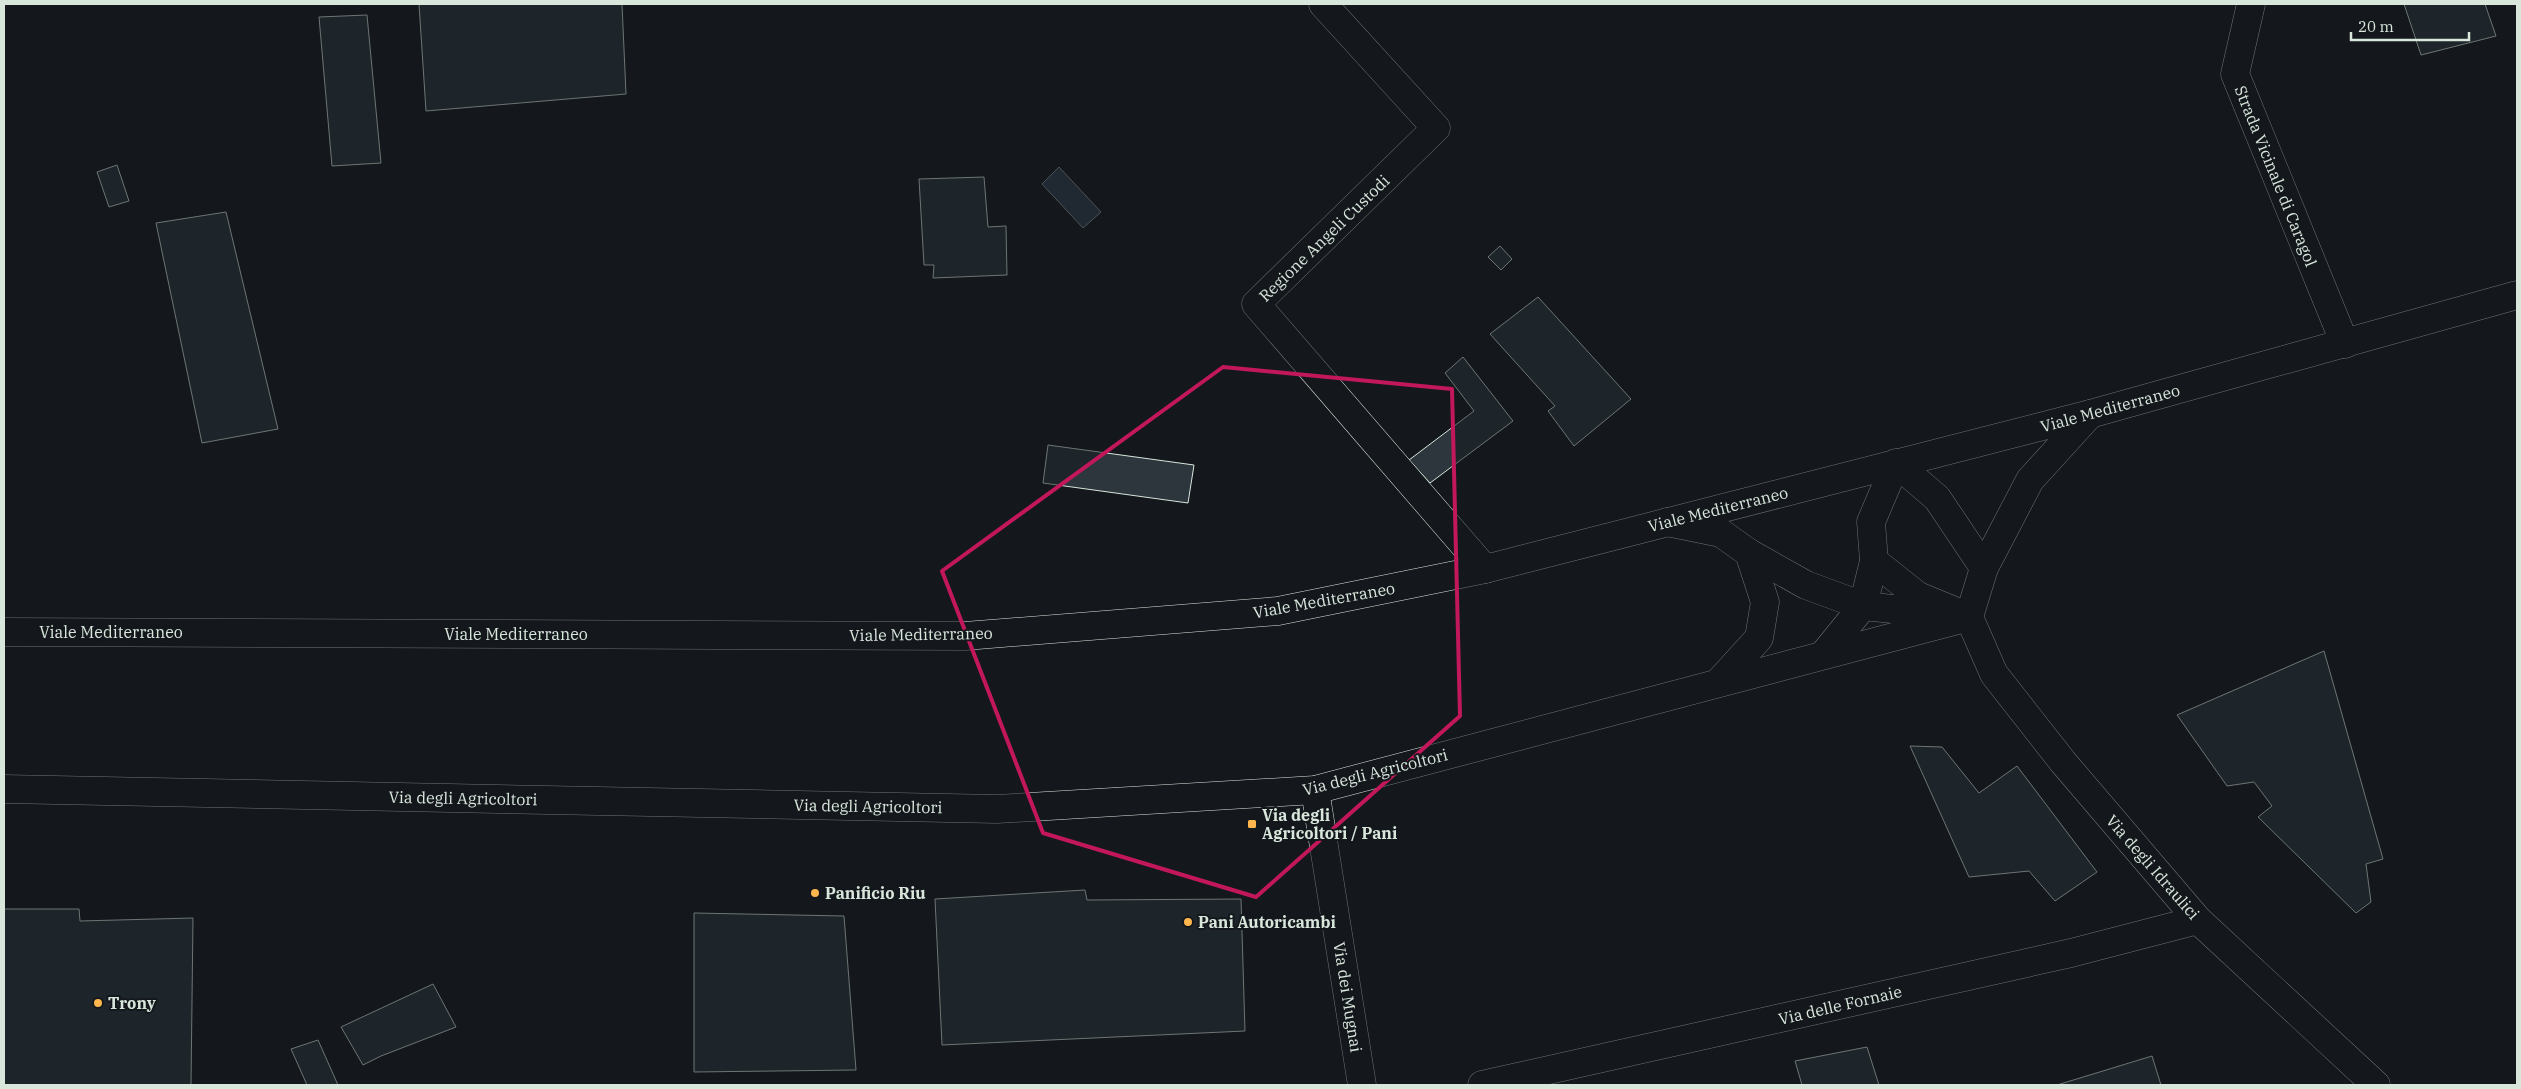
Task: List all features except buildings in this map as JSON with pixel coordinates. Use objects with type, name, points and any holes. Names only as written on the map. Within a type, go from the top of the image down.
[{"type":"street","name":"Regione Angeli Custodi","points":[[1323,4],[1436,128],[1256,304],[1486,568]]},
{"type":"street","name":"Strada Vicinale di Caragol","points":[[2251,4],[2235,74],[2345,344]]},
{"type":"street","name":"Viale Mediterraneo","points":[[4,632],[964,636],[1278,611],[1486,568],[1667,522],[2090,414],[2517,296]]},
{"type":"street","points":[[1969,617],[1984,568],[2030,480],[2090,414]]},
{"type":"street","points":[[1824,654],[1863,606],[1874,561],[1871,522],[1896,463],[1937,498],[1984,568]]},
{"type":"street","points":[[1667,522],[1721,533],[1749,553],[1806,585],[1863,606],[1969,617]]},
{"type":"street","points":[[1718,683],[1759,638],[1765,602],[1749,553]]},
{"type":"street","points":[[1874,561],[1918,596],[1969,617]]},
{"type":"street","name":"Via degli Agricoltori","points":[[4,789],[997,809],[1315,790],[1969,617]]},
{"type":"street","name":"Via degli Idraulici","points":[[1969,617],[1994,674],[2063,762],[2198,920],[2376,1085]]},
{"type":"street","name":"Via dei Mugnai","points":[[1315,790],[1362,1085]]},
{"type":"street","name":"Via delle Fornaie","points":[[1482,1085],[2061,955],[2198,920]]},
{"type":"highlighted area","points":[[1223,367],[1452,389],[1460,716],[1256,897],[1043,833],[942,571]]},
{"type":"water","points":[[1059,167],[1101,212],[1083,228],[1042,184]]},
{"type":"place","name":"Via degli Agricoltori / Pani","points":[[1252,824]]},
{"type":"place","name":"Panificio Riu","points":[[815,893]]},
{"type":"place","name":"Pani Autoricambi","points":[[1188,922]]},
{"type":"place","name":"Trony","points":[[98,1003]]}]
